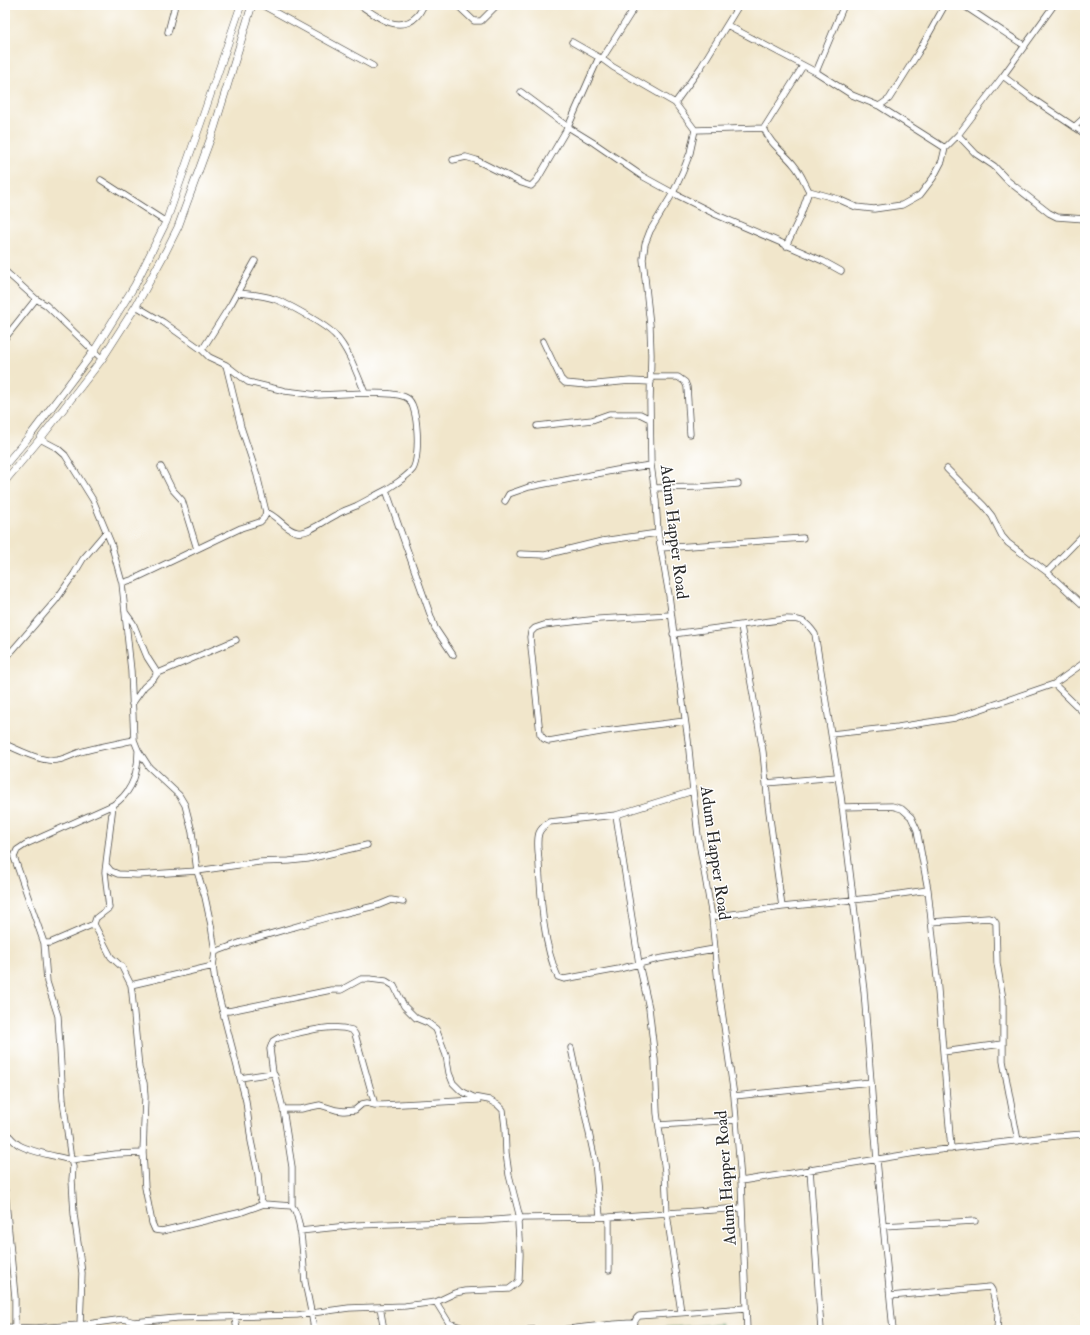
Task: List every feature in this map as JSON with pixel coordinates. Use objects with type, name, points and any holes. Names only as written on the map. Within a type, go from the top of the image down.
[{"type":"street","points":[[55,5],[64,5]]},
{"type":"street","points":[[168,32],[175,5]]},
{"type":"street","points":[[5,465],[28,438],[94,351],[135,285],[166,222],[241,5]]},
{"type":"street","points":[[5,481],[40,439],[102,359],[136,306],[166,251],[178,227],[214,129],[252,5]]},
{"type":"street","points":[[262,5],[372,66]]},
{"type":"street","points":[[360,5],[384,21],[396,24],[406,23],[416,17],[424,5]]},
{"type":"street","points":[[458,5],[474,21],[481,21],[496,5]]},
{"type":"street","points":[[454,160],[466,157],[476,160],[531,186],[537,180],[568,127],[601,58],[636,5]]},
{"type":"street","points":[[676,104],[739,5]]},
{"type":"street","points":[[816,72],[844,5]]},
{"type":"street","points":[[879,106],[889,99],[918,53],[945,5]]},
{"type":"street","points":[[963,5],[1025,46]]},
{"type":"street","points":[[809,191],[838,199],[856,207],[874,209],[902,205],[920,195],[933,178],[942,161],[945,148],[958,135],[1003,76],[1054,5]]},
{"type":"street","points":[[727,25],[816,72],[852,95],[879,106],[945,148]]},
{"type":"street","points":[[572,42],[676,104],[695,130],[764,128]]},
{"type":"street","points":[[764,128],[803,66]]},
{"type":"street","points":[[1003,76],[1033,99],[1085,134]]},
{"type":"street","points":[[521,92],[568,127],[642,176],[717,215],[823,261],[841,271]]},
{"type":"street","points":[[1074,127],[1085,117]]},
{"type":"street","points":[[200,125],[214,129]]},
{"type":"street","points":[[764,128],[768,139],[793,164],[800,173],[809,191],[800,217],[786,246]]},
{"type":"street","name":"Adum Happer Road","points":[[695,130],[688,159],[673,193],[650,231],[645,244],[643,258],[650,326],[651,466],[658,532],[688,740],[692,791],[712,917],[714,950],[734,1096],[741,1181],[747,1330]]},
{"type":"street","points":[[958,135],[976,154],[994,166],[1008,180],[1049,213],[1058,217],[1085,220]]},
{"type":"street","points":[[101,180],[166,222]]},
{"type":"street","points":[[202,350],[231,304],[255,261]]},
{"type":"street","points":[[5,271],[46,306],[102,359]]},
{"type":"street","points":[[237,292],[275,299],[322,325],[335,335],[351,359],[365,393]]},
{"type":"street","points":[[5,338],[36,299]]},
{"type":"street","points":[[136,306],[163,322],[202,350],[209,357],[226,365],[248,382],[279,390],[318,395],[365,393],[401,395],[409,398],[412,403],[416,423],[416,459],[414,468],[403,478],[386,490],[357,506],[301,533],[291,530],[274,515],[266,512]]},
{"type":"street","points":[[543,341],[565,383],[586,385],[678,377],[685,382],[690,434]]},
{"type":"street","points":[[122,583],[134,579],[241,528],[260,522],[264,518],[266,512],[257,475],[241,427],[226,365]]},
{"type":"street","points":[[537,426],[592,420],[609,414],[640,414],[650,419]]},
{"type":"street","points":[[40,439],[57,448],[65,455],[93,500],[111,543],[122,583],[130,664],[134,740],[138,750],[149,767],[179,795],[185,805],[192,832],[197,871],[205,897],[215,952],[215,982],[246,1101],[251,1141],[258,1174],[260,1196],[264,1204]]},
{"type":"street","points":[[504,501],[509,494],[529,487],[617,470],[651,466]]},
{"type":"street","points":[[161,467],[172,489],[182,500],[197,549]]},
{"type":"street","points":[[947,469],[984,506],[992,516],[1002,536],[1047,572],[1085,607]]},
{"type":"street","points":[[654,488],[738,484]]},
{"type":"street","points":[[386,490],[435,628],[453,655]]},
{"type":"street","points":[[5,659],[56,600],[83,559],[106,532]]},
{"type":"street","points":[[520,554],[545,555],[602,541],[658,532]]},
{"type":"street","points":[[1047,572],[1085,533]]},
{"type":"street","points":[[661,548],[803,538]]},
{"type":"street","points":[[125,612],[133,623],[147,657],[154,666],[156,674]]},
{"type":"street","points":[[671,615],[574,621],[535,628],[531,632],[530,637],[540,734],[544,739],[549,741],[606,731],[685,721]]},
{"type":"street","points":[[673,634],[786,619],[798,619],[808,625],[814,634],[842,808],[868,1031],[877,1160],[893,1330]]},
{"type":"street","points":[[741,626],[760,731],[770,823],[782,907]]},
{"type":"street","points":[[132,704],[144,687],[154,678],[156,674],[236,640]]},
{"type":"street","points":[[831,734],[898,727],[955,718],[1054,684],[1085,662]]},
{"type":"street","points":[[1054,684],[1085,714]]},
{"type":"street","points":[[5,744],[46,760],[55,761],[62,760],[80,752],[110,744],[134,740]]},
{"type":"street","points":[[80,1325],[82,1273],[74,1214],[72,1180],[73,1167],[63,1100],[58,1016],[47,982],[44,943],[14,857],[17,850],[26,844],[118,802],[127,792],[134,780],[138,760],[138,750]]},
{"type":"street","points":[[766,783],[837,777]]},
{"type":"street","points":[[692,791],[616,815],[549,822],[543,827],[538,834],[540,877],[548,945],[552,966],[558,977],[564,979],[658,959],[714,950]]},
{"type":"street","points":[[113,805],[106,865],[109,908],[96,918],[94,924],[111,957],[122,968],[131,985],[135,1012],[139,1068],[144,1083],[143,1153],[145,1187],[152,1224],[155,1230],[162,1231],[242,1212],[264,1204],[292,1206]]},
{"type":"street","points":[[842,808],[892,806],[902,809],[911,817],[917,830],[928,890],[951,1149]]},
{"type":"street","points":[[616,815],[640,964],[647,998],[654,1050],[657,1113],[666,1185],[667,1214],[681,1312]]},
{"type":"street","points":[[106,865],[111,871],[118,874],[137,875],[197,871],[259,862],[308,859],[367,845]]},
{"type":"street","points":[[712,917],[782,907],[853,900],[928,890]]},
{"type":"street","points":[[215,952],[242,942],[329,917],[379,905],[391,900],[403,902]]},
{"type":"street","points":[[931,922],[988,918],[993,919],[996,923],[997,963],[1003,1000],[1002,1044],[1005,1074],[1018,1141]]},
{"type":"street","points":[[44,943],[50,943],[94,924]]},
{"type":"street","points":[[131,985],[214,966]]},
{"type":"street","points":[[5,1327],[15,1326],[35,1329],[124,1319],[134,1322],[177,1318],[297,1315],[350,1308],[405,1306],[436,1302],[455,1293],[508,1289],[517,1283],[519,1280],[520,1260],[518,1223],[520,1218],[509,1175],[506,1153],[506,1127],[503,1110],[498,1104],[489,1100],[473,1097],[462,1091],[453,1083],[449,1072],[446,1055],[436,1029],[428,1023],[416,1018],[404,1006],[394,986],[386,981],[370,978],[361,979],[341,990],[331,990],[230,1011],[223,1010]]},
{"type":"street","points":[[314,1330],[312,1312],[305,1282],[304,1254],[300,1231],[295,1209],[292,1206],[292,1167],[283,1109],[273,1073],[270,1048],[273,1041],[278,1038],[318,1030],[338,1028],[352,1030],[355,1034],[374,1105]]},
{"type":"street","points":[[943,1052],[1002,1044]]},
{"type":"street","points":[[570,1048],[595,1161],[600,1216]]},
{"type":"street","points":[[240,1078],[273,1073]]},
{"type":"street","points":[[734,1096],[871,1082]]},
{"type":"street","points":[[283,1109],[300,1109],[320,1105],[344,1111],[355,1110],[362,1104],[367,1103],[374,1105],[480,1099]]},
{"type":"street","points":[[659,1125],[736,1120]]},
{"type":"street","points":[[5,1131],[11,1139],[28,1149],[71,1160],[116,1154],[143,1153]]},
{"type":"street","points":[[741,1181],[810,1169],[951,1149],[1056,1136],[1085,1134]]},
{"type":"street","points":[[810,1169],[821,1330]]},
{"type":"street","points":[[5,1191],[14,1290],[15,1326]]},
{"type":"street","points":[[300,1231],[357,1225],[484,1221],[520,1218],[609,1217],[742,1208]]},
{"type":"street","points":[[609,1217],[610,1270]]},
{"type":"street","points":[[883,1226],[975,1221]]},
{"type":"street","points":[[890,1296],[990,1287],[998,1314],[997,1330]]},
{"type":"street","points":[[436,1302],[448,1323],[450,1330]]},
{"type":"street","points":[[380,1307],[384,1330]]},
{"type":"street","points":[[635,1330],[635,1319],[639,1316],[746,1308]]},
{"type":"street","points":[[235,1316],[238,1330]]},
{"type":"street","points":[[448,1323],[469,1330]]},
{"type":"street","points":[[529,1330],[567,1329],[634,1323]]},
{"type":"green space","points":[[721,1324],[721,1330],[651,1330],[651,1328]]}]
